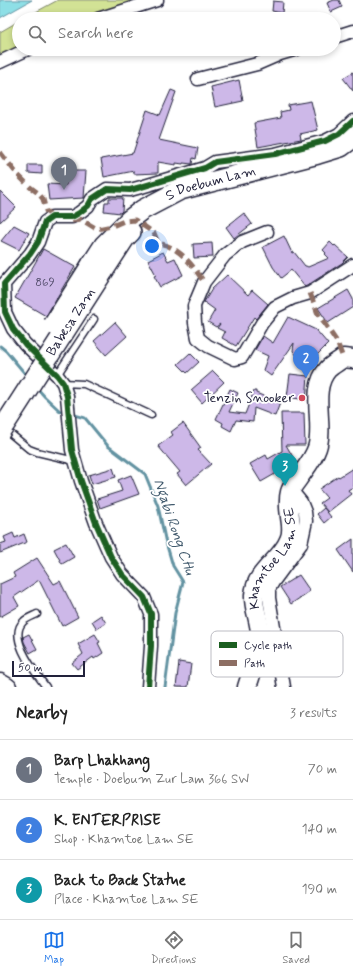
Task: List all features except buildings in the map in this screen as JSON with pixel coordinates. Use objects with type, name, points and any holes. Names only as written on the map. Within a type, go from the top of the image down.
[{"type":"highway","name":"S Doebum Lam","points":[[97,268],[104,245],[130,219],[142,210],[181,196],[341,147],[353,138]]},
{"type":"highway","name":"S Doebum Lam","points":[[181,196],[298,174],[322,167],[353,150]]},
{"type":"highway","name":"Babesa Zam","points":[[0,409],[97,268]]},
{"type":"highway","name":"Babesa Zam","points":[[0,432],[97,268]]},
{"type":"main road","name":"Khamtoe Lam SE","points":[[259,631],[254,595],[257,582],[264,571],[286,547],[290,538],[292,527],[289,516],[290,492],[317,448],[318,396],[321,382],[328,370],[343,358],[353,359]]},
{"type":"main road","name":"Khamtoe Lam SE","points":[[247,687],[250,677]]},
{"type":"main road","points":[[0,683],[7,687]]},
{"type":"street","points":[[120,12],[157,0]]},
{"type":"street","points":[[341,35],[353,31]]},
{"type":"street","points":[[0,62],[13,56]]},
{"type":"street","points":[[198,79],[257,64],[275,56]]},
{"type":"street","points":[[148,687],[151,646],[151,614],[144,597],[122,574],[111,557],[96,523],[73,456],[67,396],[60,379],[12,329],[5,312],[2,280],[30,254],[38,242],[45,222],[52,217],[72,217],[88,206],[92,199],[108,189],[130,190],[205,168],[215,162],[275,154],[325,141],[339,134],[353,121]]},
{"type":"street","points":[[267,232],[242,242],[225,255],[204,282],[194,306],[194,324],[198,338],[208,346],[235,359],[242,357],[262,323],[275,307],[293,298],[310,293],[353,264]]},
{"type":"street","points":[[275,631],[269,589],[301,544],[306,521],[305,512],[301,502],[291,490]]},
{"type":"street","points":[[282,677],[284,687]]},
{"type":"lane","points":[[94,319],[60,379],[84,384],[151,415]]},
{"type":"lane","points":[[0,425],[29,449],[37,452],[73,456]]},
{"type":"lane","points":[[37,614],[23,622],[17,633],[22,652],[46,687]]},
{"type":"green space","points":[[58,0],[141,0],[107,12],[36,12]]},
{"type":"green space","points":[[12,25],[12,51],[0,57],[0,32]]},
{"type":"water","points":[[0,0],[32,0],[0,18]]},
{"type":"waterway","name":"Ngabi Rong CHu","points":[[0,346],[27,376]]},
{"type":"waterway","name":"Ngabi Rong CHu","points":[[36,387],[60,411],[66,413]]},
{"type":"waterway","name":"Ngabi Rong CHu","points":[[71,414],[85,418],[108,446],[145,474],[158,506],[165,539],[173,566],[183,582],[175,613],[165,687]]},
{"type":"marked path","points":[[0,152],[17,174],[43,199],[46,211],[54,219]]},
{"type":"marked path","points":[[72,221],[80,219],[97,229],[112,226],[124,221],[135,220],[154,233],[158,243],[169,246],[185,258],[204,282]]},
{"type":"marked path","points":[[310,293],[318,314],[337,342],[343,358]]},
{"type":"cycle path","points":[[148,687],[151,646],[151,614],[144,597],[122,574],[111,557],[96,523],[72,450],[67,396],[63,383],[57,375],[25,344],[13,329],[5,312],[4,284],[30,254],[38,242],[45,222],[52,217],[72,217],[88,206],[92,199],[107,189],[130,190],[205,168],[215,162],[275,154],[325,141],[339,134],[353,121]]},
{"type":"place","name":"Barp Lhakhang","points":[[64,190]]},
{"type":"place","name":"K. ENTERPRISE","points":[[306,378]]},
{"type":"place","name":"Tenzin Snooker","points":[[302,398]]},
{"type":"place","name":"Back to Back Statue","points":[[285,486]]}]
